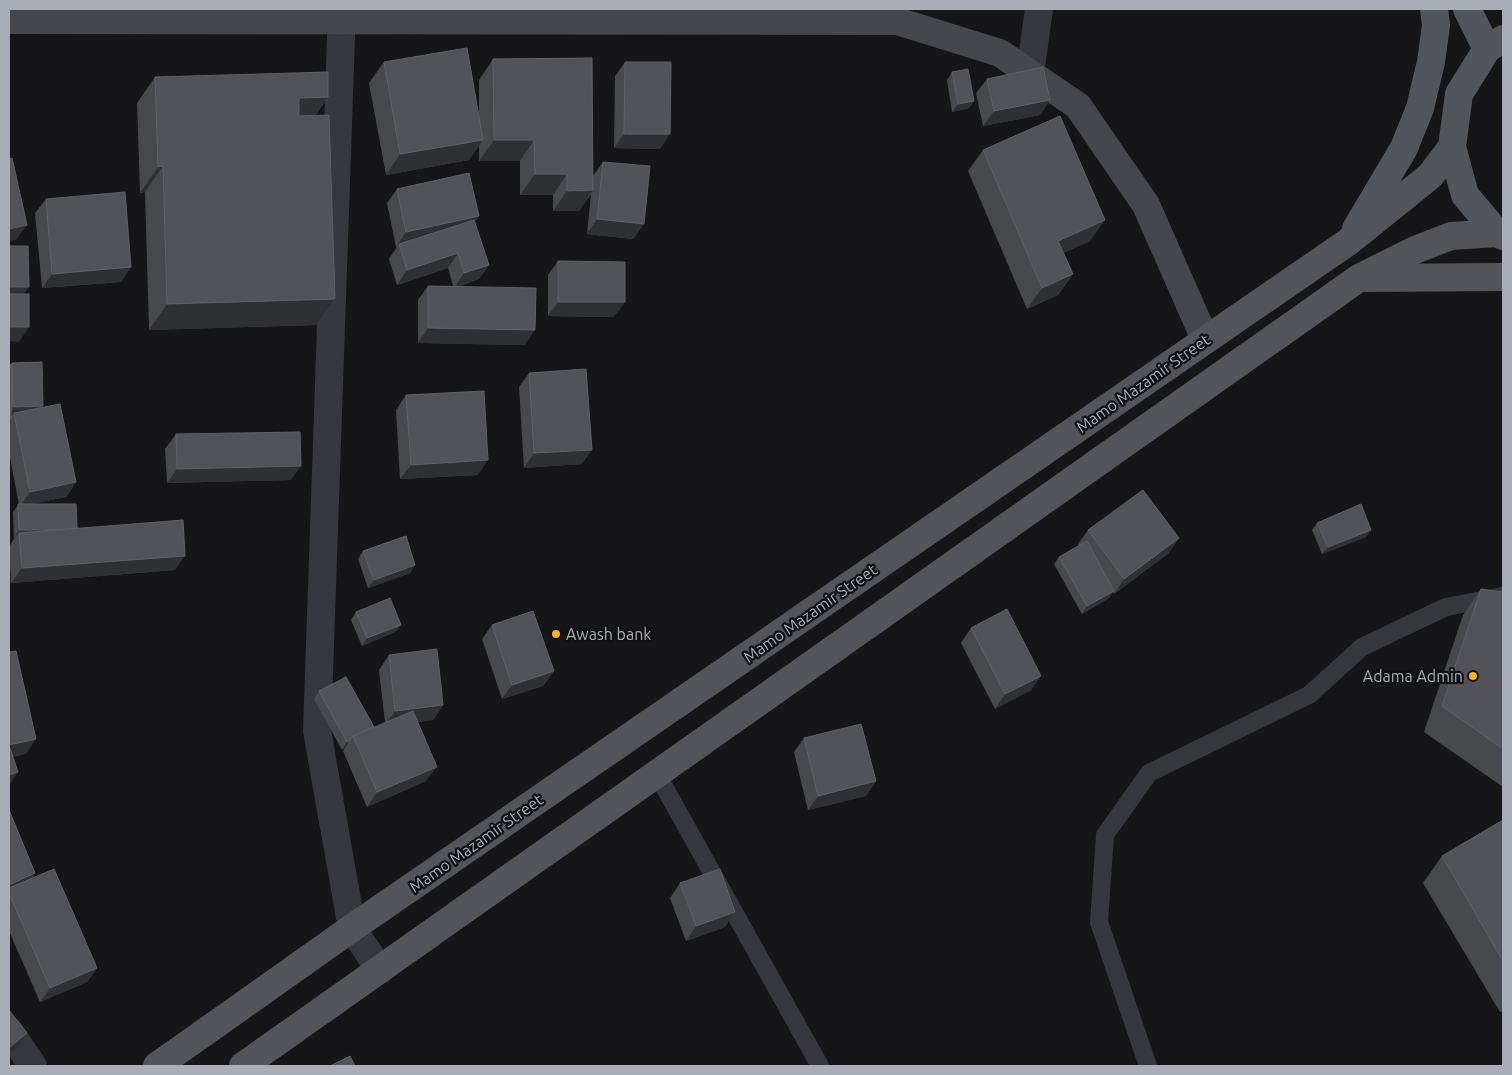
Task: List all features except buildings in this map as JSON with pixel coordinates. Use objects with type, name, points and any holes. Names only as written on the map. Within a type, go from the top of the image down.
[{"type":"main road","points":[[1348,242],[1404,148],[1420,108],[1432,62],[1436,25],[1434,9]]},
{"type":"main road","points":[[1467,9],[1495,44],[1459,94],[1452,147],[1466,195],[1500,234]]},
{"type":"main road","points":[[9,20],[341,14],[756,15],[897,21],[1000,53],[1078,106],[1146,205],[1206,339]]},
{"type":"main road","name":"Mamo Mazamir Street","points":[[157,1066],[352,928],[1348,242],[1430,176],[1452,147]]},
{"type":"main road","points":[[243,1066],[1360,278],[1414,250],[1451,236],[1500,234]]},
{"type":"main road","points":[[1360,278],[1503,277]]},
{"type":"main road","points":[[1149,379],[1171,411]]},
{"type":"street","points":[[1030,73],[1039,9]]},
{"type":"street","points":[[341,14],[317,732],[352,928],[380,970]]},
{"type":"street","points":[[9,1030],[33,1066]]},
{"type":"lane","points":[[1148,1066],[1099,922],[1105,835],[1149,772],[1310,695],[1362,646],[1446,606],[1503,596]]},
{"type":"lane","points":[[657,774],[820,1066]]},
{"type":"place","name":"Awash bank","points":[[556,634]]},
{"type":"place","name":"Adama Admin","points":[[1473,676]]}]
